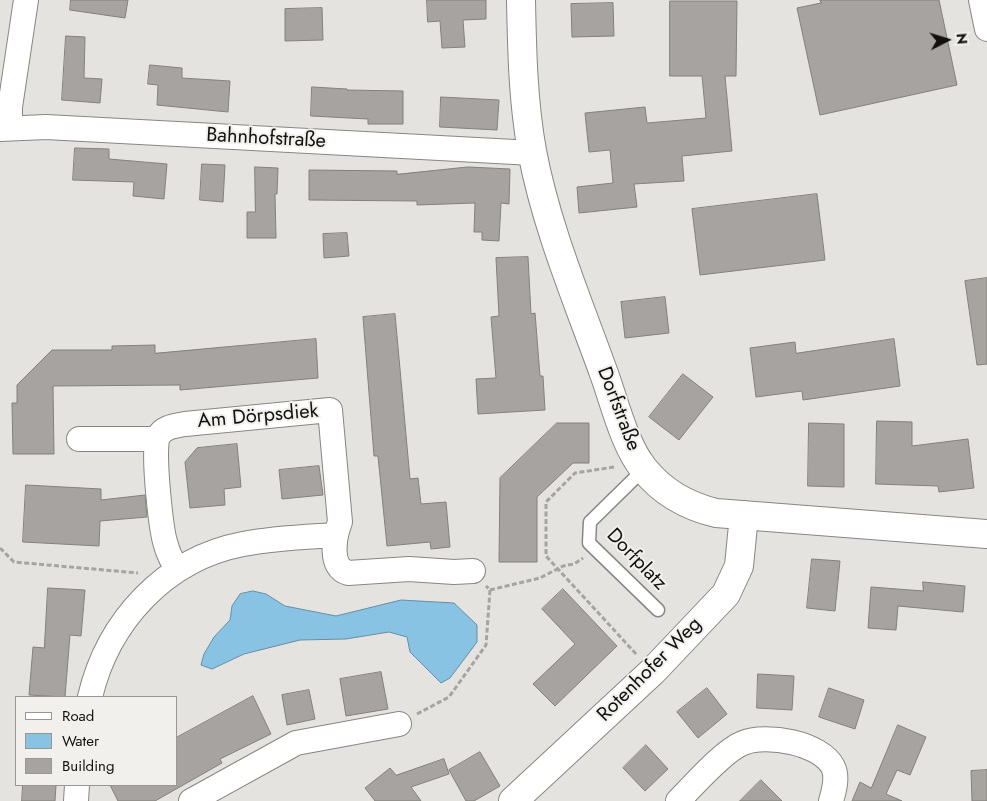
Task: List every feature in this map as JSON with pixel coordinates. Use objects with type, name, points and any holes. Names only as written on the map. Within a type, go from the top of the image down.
[{"type":"street","points":[[5,128],[10,107],[26,0]]},
{"type":"street","name":"Dorfstraße","points":[[521,0],[525,92],[533,153],[564,264],[630,444],[644,469],[675,498],[694,507],[716,513],[987,534]]},
{"type":"street","points":[[980,0],[987,29]]},
{"type":"street","name":"Bahnhofstraße","points":[[5,128],[46,127],[533,153]]},
{"type":"street","name":"Am Dörpsdiek","points":[[156,439],[163,430],[184,424],[330,410],[340,522],[335,535],[337,566],[341,571],[348,573],[409,569],[454,572],[474,571]]},
{"type":"street","points":[[79,440],[156,439],[163,532],[166,546],[177,570]]},
{"type":"street","name":"Rotenhofer Weg","points":[[513,801],[652,671],[726,594],[739,566],[744,515]]},
{"type":"street","points":[[90,696],[101,661],[112,640],[138,602],[177,570],[197,559],[242,544],[335,535]]},
{"type":"street","points":[[191,801],[296,742],[399,724]]},
{"type":"street","points":[[678,801],[734,748],[752,740],[771,738],[792,742],[827,760],[833,768],[835,776],[831,801]]},
{"type":"street","points":[[76,801],[77,786]]},
{"type":"lane","name":"Dorfplatz","points":[[644,469],[590,522],[589,542],[658,610]]},
{"type":"path","points":[[0,548],[14,562],[145,574],[157,585]]},
{"type":"path","points":[[399,724],[449,697],[486,645],[490,590],[540,578],[563,566],[574,564],[594,549]]},
{"type":"water","points":[[253,591],[266,594],[285,606],[336,616],[401,600],[454,603],[477,625],[477,642],[450,678],[441,683],[410,652],[407,637],[389,632],[346,639],[300,640],[244,654],[212,669],[201,665],[204,654],[214,637],[230,620],[232,606],[240,594]]},
{"type":"building","points":[[71,0],[128,0],[125,18],[70,10]]},
{"type":"building","points":[[427,0],[486,0],[486,19],[463,20],[465,47],[442,48],[440,21],[428,22]]},
{"type":"building","points":[[820,0],[939,0],[957,85],[820,115],[797,8],[821,3]]},
{"type":"building","points":[[670,1],[737,1],[736,76],[725,76],[732,151],[682,156],[684,181],[634,184],[637,207],[579,213],[577,187],[613,183],[610,150],[589,152],[585,113],[645,107],[647,123],[706,118],[702,76],[670,76]]},
{"type":"building","points":[[613,3],[614,36],[572,37],[571,4]]},
{"type":"building","points":[[322,8],[323,40],[285,41],[285,9]]},
{"type":"building","points":[[66,36],[85,37],[84,78],[102,79],[100,103],[62,100]]},
{"type":"building","points":[[150,65],[182,68],[182,78],[230,81],[228,112],[157,105],[158,85],[148,84]]},
{"type":"building","points":[[312,87],[403,91],[403,124],[368,124],[368,119],[311,116]]},
{"type":"building","points":[[441,97],[499,100],[497,130],[440,127]]},
{"type":"building","points":[[75,148],[109,149],[109,159],[167,164],[164,199],[133,196],[134,182],[73,180]]},
{"type":"building","points":[[202,164],[225,165],[223,202],[200,200]]},
{"type":"building","points":[[255,167],[278,168],[277,194],[275,194],[276,238],[247,238],[247,212],[255,212]]},
{"type":"building","points":[[468,167],[510,169],[509,204],[501,203],[499,241],[482,240],[482,232],[474,232],[475,203],[417,205],[417,201],[309,200],[309,170],[397,171],[397,174]]},
{"type":"building","points":[[817,194],[825,260],[700,275],[692,209]]},
{"type":"building","points":[[347,233],[349,256],[324,258],[323,234]]},
{"type":"building","points":[[528,257],[531,314],[535,313],[545,410],[478,414],[476,379],[496,378],[491,317],[499,316],[496,258]]},
{"type":"building","points":[[987,278],[987,364],[977,365],[965,281]]},
{"type":"building","points":[[665,297],[669,333],[625,338],[621,302]]},
{"type":"building","points":[[395,314],[410,479],[418,478],[421,504],[446,502],[450,547],[431,549],[430,542],[387,546],[378,456],[374,456],[363,317]]},
{"type":"building","points":[[316,339],[318,378],[180,390],[180,385],[53,386],[54,454],[13,454],[12,403],[17,403],[17,385],[52,350],[112,350],[112,346],[155,345],[155,353]]},
{"type":"building","points":[[894,339],[900,386],[803,400],[802,391],[756,397],[750,348],[795,342],[796,353]]},
{"type":"building","points":[[683,374],[713,397],[679,440],[649,417]]},
{"type":"building","points":[[877,421],[912,422],[912,446],[968,439],[974,488],[939,492],[938,486],[876,484]]},
{"type":"building","points":[[557,423],[589,423],[589,463],[573,463],[537,497],[537,562],[499,562],[500,478]]},
{"type":"building","points":[[809,423],[844,424],[844,487],[808,486]]},
{"type":"building","points":[[237,444],[241,487],[224,489],[225,505],[190,508],[185,462],[197,448]]},
{"type":"building","points":[[319,466],[323,495],[282,499],[279,470]]},
{"type":"building","points":[[26,485],[101,489],[101,500],[145,495],[147,517],[100,521],[99,546],[23,542]]},
{"type":"building","points":[[812,559],[840,561],[835,611],[807,608]]},
{"type":"building","points":[[923,582],[965,586],[963,612],[898,606],[896,630],[868,628],[871,587],[923,591]]},
{"type":"building","points":[[48,588],[85,590],[81,636],[70,635],[65,696],[29,695],[33,647],[44,648]]},
{"type":"building","points":[[563,589],[617,646],[555,706],[533,684],[575,644],[542,609]]},
{"type":"building","points":[[381,672],[388,709],[346,716],[340,679]]},
{"type":"building","points":[[758,674],[794,676],[792,710],[757,708]]},
{"type":"building","points":[[707,688],[727,714],[698,738],[677,712]]},
{"type":"building","points":[[829,688],[864,700],[855,729],[819,717]]},
{"type":"building","points":[[309,690],[315,719],[287,725],[282,695]]},
{"type":"building","points":[[253,696],[271,734],[220,759],[222,763],[155,801],[118,801],[110,786],[178,786],[178,737]]},
{"type":"building","points":[[898,725],[926,737],[910,775],[897,770],[886,794],[902,801],[852,801],[860,782],[871,788]]},
{"type":"building","points":[[646,745],[668,769],[645,791],[623,768]]},
{"type":"building","points":[[480,752],[500,786],[474,801],[466,801],[449,770]]},
{"type":"building","points":[[444,759],[449,774],[411,787],[421,801],[375,801],[365,788],[390,768],[396,775]]},
{"type":"building","points":[[987,770],[987,801],[972,801],[971,771]]},
{"type":"building","points":[[761,780],[782,801],[740,801]]},
{"type":"building","points":[[23,786],[56,786],[55,801],[22,801]]}]
